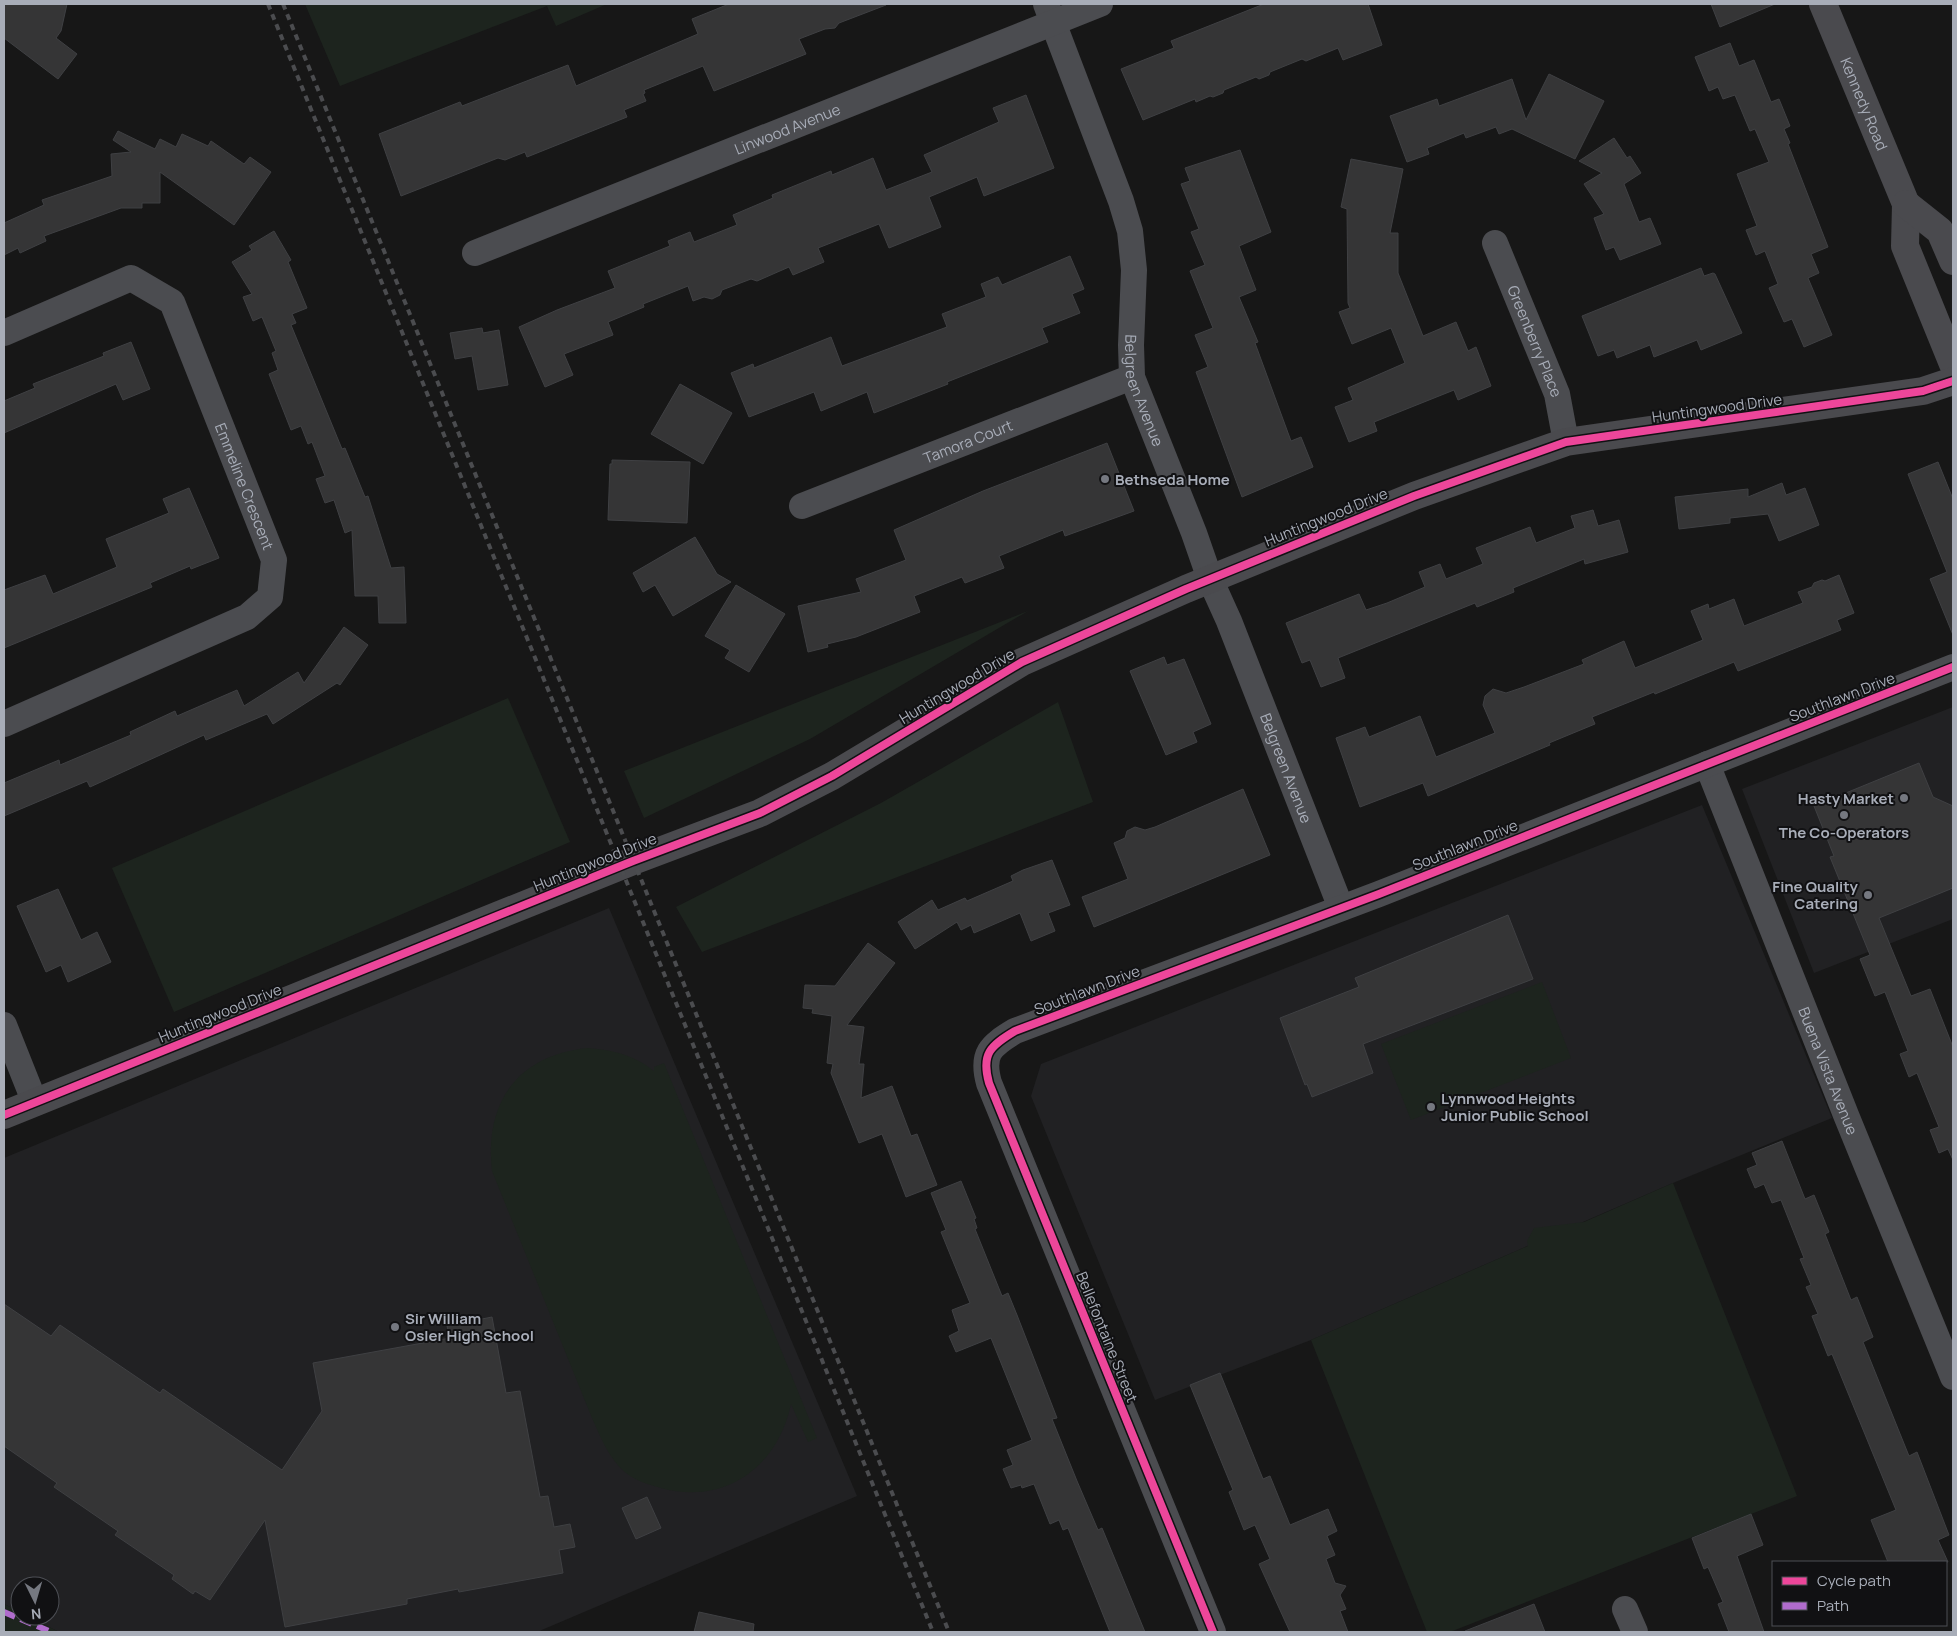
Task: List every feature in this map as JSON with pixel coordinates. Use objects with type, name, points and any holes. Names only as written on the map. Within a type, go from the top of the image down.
[{"type":"street","name":"Linwood Avenue","points":[[475,253],[1049,13],[1100,4]]},
{"type":"street","name":"Kennedy Road","points":[[1823,4],[1906,204],[1905,246],[1953,364]]},
{"type":"street","name":"Belgreen Avenue","points":[[1049,13],[1062,52],[1121,201],[1130,231],[1134,270],[1130,345],[1132,378],[1341,908]]},
{"type":"street","name":"Kennedy Road","points":[[1906,204],[1940,231],[1953,261]]},
{"type":"street","name":"Greenberry Place","points":[[1495,242],[1557,394],[1566,442]]},
{"type":"street","name":"Emmeline Crescent","points":[[4,333],[131,278],[172,302],[274,560],[270,597],[247,617],[4,724]]},
{"type":"street","name":"Tamora Court","points":[[802,506],[1132,378]]},
{"type":"street","name":"Huntingwood Drive","points":[[4,1115],[633,861],[760,812],[832,776],[1022,662],[1210,579],[1414,496],[1566,442],[1923,391],[1953,381]]},
{"type":"street","name":"Southlawn Drive","points":[[989,1051],[1000,1040],[1015,1031],[1341,908],[1953,667]]},
{"type":"street","name":"Buena Vista Avenue","points":[[1706,764],[1953,1376]]},
{"type":"street","points":[[4,1025],[35,1103]]},
{"type":"street","name":"Bellefontaine Street","points":[[989,1051],[984,1066],[989,1083],[1213,1632]]},
{"type":"shaded area","points":[[305,4],[607,4],[556,26],[547,6],[340,86]]},
{"type":"shaded area","points":[[1028,611],[810,739],[644,818],[624,771]]},
{"type":"shaded area","points":[[508,698],[570,842],[174,1012],[112,868]]},
{"type":"shaded area","points":[[1058,702],[1093,802],[702,952],[676,907],[881,803]]},
{"type":"shaded area","points":[[1953,707],[1953,919],[1814,973],[1742,789]]},
{"type":"shaded area","name":"Lynnwood Heights Junior Public School","points":[[1702,805],[1832,1118],[1673,1183],[1311,1340],[1155,1400],[1031,1096],[1041,1064]]},
{"type":"shaded area","name":"Sir William Osler High School","points":[[609,908],[857,1496],[537,1632],[59,1632],[47,1626],[60,1626],[60,1576],[10,1576],[10,1607],[4,1604],[4,1158]]},
{"type":"shaded area","points":[[1542,982],[1571,1058],[1411,1120],[1381,1044]]},
{"type":"shaded area","points":[[588,1048],[623,1054],[639,1061],[654,1071],[654,1067],[664,1063],[817,1438],[808,1442],[791,1404],[784,1426],[774,1446],[761,1463],[746,1476],[727,1486],[707,1491],[685,1492],[661,1488],[634,1478],[626,1473],[615,1461],[606,1448],[592,1418],[492,1171],[491,1146],[494,1124],[500,1104],[511,1086],[525,1072],[542,1060],[563,1052]]},
{"type":"shaded area","points":[[1673,1183],[1797,1496],[1450,1632],[1427,1632],[1311,1340],[1528,1246],[1527,1241],[1534,1228],[1584,1222]]},
{"type":"shaded area","points":[[4,1604],[10,1607],[10,1626],[47,1626],[59,1632],[4,1632]]},
{"type":"building","points":[[4,4],[67,4],[61,31],[56,38],[77,54],[58,79],[4,38]]},
{"type":"building","points":[[729,4],[886,5],[839,23],[835,28],[825,29],[799,39],[806,54],[714,91],[703,66],[644,90],[645,93],[643,94],[646,101],[624,110],[627,117],[527,157],[525,152],[505,160],[498,158],[401,196],[379,134],[460,102],[462,106],[568,65],[576,86],[698,34],[692,19]]},
{"type":"building","points":[[1264,4],[1368,4],[1382,45],[1343,60],[1338,48],[1306,61],[1302,59],[1270,72],[1269,75],[1259,79],[1256,77],[1224,90],[1223,93],[1213,97],[1210,96],[1196,102],[1195,99],[1143,120],[1121,69],[1174,48],[1171,41]]},
{"type":"building","points":[[1711,4],[1775,4],[1720,27]]},
{"type":"building","points":[[1730,43],[1739,66],[1754,60],[1771,102],[1779,99],[1790,126],[1784,129],[1790,143],[1788,144],[1828,247],[1811,254],[1819,273],[1808,278],[1832,335],[1804,347],[1792,319],[1784,322],[1769,288],[1778,284],[1765,251],[1756,255],[1746,230],[1757,226],[1737,174],[1769,162],[1755,129],[1750,131],[1735,95],[1723,99],[1718,87],[1709,91],[1695,57]]},
{"type":"building","points":[[1549,74],[1604,101],[1575,159],[1512,129],[1499,134],[1496,127],[1466,138],[1464,133],[1427,148],[1429,154],[1407,162],[1390,116],[1437,99],[1439,106],[1512,79],[1526,120]]},
{"type":"building","points":[[1026,95],[1054,168],[984,196],[977,177],[929,197],[941,227],[889,248],[879,224],[818,248],[824,262],[793,275],[789,267],[757,281],[751,279],[722,290],[720,295],[712,299],[704,297],[693,301],[688,286],[643,304],[644,307],[608,322],[613,335],[564,354],[573,375],[545,387],[519,327],[615,288],[608,271],[670,246],[668,241],[690,232],[694,242],[737,225],[733,215],[773,198],[772,195],[831,171],[832,175],[873,158],[886,190],[932,172],[924,155],[999,122],[993,108]]},
{"type":"building","points":[[118,131],[155,149],[160,139],[176,147],[182,134],[208,146],[211,141],[244,164],[250,157],[271,172],[234,225],[160,172],[160,203],[142,203],[142,208],[121,208],[44,236],[46,241],[20,253],[18,248],[4,255],[4,223],[44,205],[42,200],[112,176],[111,154],[131,152],[113,140]]},
{"type":"building","points":[[1614,138],[1627,158],[1630,156],[1641,173],[1624,184],[1639,222],[1650,218],[1661,244],[1620,260],[1614,247],[1606,250],[1594,218],[1604,214],[1584,184],[1602,173],[1579,161]]},
{"type":"building","points":[[1240,150],[1271,232],[1239,246],[1256,290],[1239,297],[1258,342],[1255,343],[1291,441],[1301,437],[1313,467],[1242,497],[1196,372],[1208,367],[1195,335],[1213,328],[1190,271],[1205,265],[1191,232],[1199,229],[1181,184],[1190,181],[1185,168]]},
{"type":"building","points":[[1351,159],[1403,169],[1390,233],[1398,233],[1398,273],[1423,336],[1456,322],[1468,351],[1476,347],[1491,386],[1458,400],[1454,390],[1374,422],[1377,431],[1349,442],[1335,407],[1353,400],[1348,388],[1405,363],[1391,328],[1352,344],[1339,312],[1350,308],[1348,303],[1347,209],[1341,207]]},
{"type":"building","points":[[274,231],[291,260],[288,262],[307,308],[292,314],[296,323],[291,325],[342,449],[345,448],[365,497],[368,496],[391,568],[404,567],[406,623],[379,623],[378,596],[355,596],[352,530],[345,533],[334,500],[325,503],[316,479],[325,476],[312,442],[308,444],[301,426],[291,430],[269,374],[278,370],[272,353],[276,351],[262,317],[253,321],[243,297],[252,294],[232,262],[252,250],[249,246]]},
{"type":"building","points":[[1070,256],[1084,289],[1072,294],[1080,313],[1042,328],[1048,342],[874,413],[867,392],[821,411],[814,392],[749,417],[731,373],[753,364],[754,368],[831,337],[842,366],[947,327],[942,314],[986,297],[981,284],[998,277],[1002,285]]},
{"type":"building","points":[[1701,268],[1704,276],[1715,274],[1742,333],[1701,350],[1697,340],[1654,357],[1650,345],[1617,358],[1614,350],[1598,356],[1582,316]]},
{"type":"building","points":[[482,328],[483,333],[499,330],[508,385],[478,390],[472,356],[455,359],[450,333]]},
{"type":"building","points":[[131,342],[150,389],[123,400],[116,384],[4,433],[4,401],[35,388],[33,384],[104,356],[103,353]]},
{"type":"building","points":[[680,384],[732,413],[703,464],[651,434]]},
{"type":"building","points":[[1107,443],[1134,511],[1065,536],[1063,530],[999,556],[1004,568],[965,583],[962,577],[914,596],[920,612],[856,637],[827,644],[828,647],[808,652],[798,606],[861,592],[856,579],[906,560],[894,530],[983,491]]},
{"type":"building","points":[[612,460],[690,462],[687,523],[608,520],[610,464],[612,464]]},
{"type":"building","points":[[1938,462],[1953,499],[1953,635],[1930,579],[1947,572],[1908,474]]},
{"type":"building","points":[[1782,483],[1786,495],[1805,488],[1819,525],[1779,541],[1768,514],[1730,518],[1730,523],[1679,529],[1675,497],[1748,489],[1748,497]]},
{"type":"building","points":[[189,488],[219,558],[191,569],[190,566],[150,583],[152,587],[4,648],[4,590],[45,575],[53,594],[117,567],[106,539],[169,513],[163,499]]},
{"type":"building","points":[[1593,510],[1598,526],[1619,520],[1628,552],[1585,564],[1584,559],[1513,588],[1514,592],[1477,607],[1475,603],[1338,658],[1345,678],[1321,687],[1310,660],[1302,663],[1286,623],[1359,594],[1366,610],[1387,603],[1425,587],[1419,572],[1440,564],[1446,579],[1483,564],[1476,548],[1530,527],[1536,543],[1575,528],[1571,516]]},
{"type":"building","points":[[695,537],[717,574],[731,582],[673,616],[655,585],[643,592],[633,573]]},
{"type":"building","points":[[1839,575],[1854,613],[1837,620],[1841,630],[1738,671],[1734,662],[1655,694],[1654,692],[1592,717],[1595,724],[1549,743],[1550,745],[1428,796],[1423,783],[1360,807],[1336,738],[1365,727],[1369,737],[1420,716],[1436,757],[1495,733],[1483,705],[1485,696],[1493,689],[1506,693],[1524,687],[1584,664],[1582,660],[1624,641],[1635,668],[1703,640],[1691,611],[1708,604],[1709,609],[1734,599],[1744,626],[1803,603],[1798,592],[1812,587],[1814,583]]},
{"type":"building","points":[[736,585],[785,614],[749,672],[725,658],[730,650],[705,636]]},
{"type":"building","points":[[344,627],[368,645],[340,685],[337,683],[273,724],[267,714],[206,740],[204,735],[90,787],[87,781],[4,816],[4,783],[59,760],[60,765],[131,735],[130,732],[175,711],[177,716],[237,690],[244,706],[298,672],[304,683]]},
{"type":"building","points":[[1164,657],[1167,665],[1184,659],[1211,724],[1193,732],[1197,742],[1166,755],[1130,671]]},
{"type":"building","points":[[1919,763],[1933,797],[1953,806],[1953,888],[1879,918],[1911,996],[1930,989],[1953,1047],[1953,1160],[1948,1149],[1939,1153],[1930,1130],[1939,1127],[1917,1073],[1909,1077],[1900,1054],[1908,1051],[1885,992],[1875,996],[1860,959],[1870,955],[1830,857],[1834,856],[1814,806]]},
{"type":"building","points":[[1243,789],[1270,855],[1094,927],[1082,897],[1128,879],[1114,843],[1125,838],[1127,831],[1135,827],[1145,830],[1155,827]]},
{"type":"building","points":[[1052,860],[1070,905],[1048,913],[1055,931],[1031,941],[1020,913],[974,933],[971,925],[961,930],[957,922],[915,949],[898,922],[932,900],[938,910],[965,898],[967,901],[1013,881],[1011,876],[1023,870]]},
{"type":"building","points":[[58,889],[81,940],[97,932],[111,962],[68,982],[61,965],[46,972],[17,906]]},
{"type":"building","points":[[1508,915],[1533,979],[1363,1044],[1373,1073],[1312,1097],[1307,1084],[1305,1085],[1280,1018],[1359,987],[1355,978]]},
{"type":"building","points":[[868,943],[895,963],[847,1025],[864,1027],[859,1064],[864,1064],[861,1098],[892,1086],[911,1136],[917,1134],[937,1185],[906,1197],[882,1134],[859,1143],[831,1073],[833,1064],[827,1063],[832,1016],[812,1013],[813,1009],[803,1008],[805,985],[835,986]]},
{"type":"building","points":[[1782,1141],[1805,1199],[1814,1195],[1829,1232],[1825,1234],[1851,1300],[1857,1297],[1873,1337],[1863,1342],[1909,1456],[1917,1452],[1949,1535],[1938,1540],[1948,1562],[1888,1561],[1871,1520],[1896,1510],[1832,1354],[1828,1356],[1812,1316],[1818,1314],[1806,1287],[1811,1285],[1800,1259],[1804,1258],[1781,1200],[1772,1203],[1764,1184],[1755,1188],[1747,1169],[1757,1165],[1752,1153]]},
{"type":"building","points":[[961,1181],[976,1218],[974,1219],[977,1228],[975,1229],[1002,1296],[1008,1293],[1017,1315],[1057,1418],[1052,1419],[1077,1481],[1098,1530],[1102,1528],[1145,1632],[1110,1632],[1068,1528],[1063,1530],[1059,1520],[1050,1524],[1034,1484],[1022,1488],[1021,1485],[1011,1488],[1003,1469],[1013,1465],[1007,1450],[1032,1440],[991,1338],[956,1352],[949,1336],[959,1331],[952,1310],[970,1303],[941,1232],[946,1230],[931,1193]]},
{"type":"building","points":[[4,1304],[51,1336],[60,1325],[160,1393],[163,1389],[282,1470],[322,1411],[313,1363],[450,1338],[447,1326],[492,1317],[506,1393],[520,1391],[540,1497],[548,1496],[554,1527],[570,1524],[575,1547],[559,1550],[563,1573],[459,1592],[458,1589],[407,1599],[407,1604],[285,1627],[265,1520],[210,1600],[195,1591],[193,1594],[172,1579],[174,1575],[115,1535],[118,1531],[54,1487],[57,1483],[4,1446]]},
{"type":"building","points":[[1220,1373],[1263,1479],[1270,1476],[1290,1525],[1328,1509],[1337,1531],[1327,1536],[1335,1555],[1326,1559],[1335,1583],[1346,1586],[1340,1595],[1346,1609],[1340,1611],[1348,1632],[1290,1632],[1259,1564],[1270,1559],[1255,1525],[1244,1530],[1229,1492],[1233,1490],[1190,1385]]},
{"type":"building","points":[[647,1497],[661,1528],[636,1539],[622,1508]]},
{"type":"building","points":[[1751,1514],[1763,1545],[1737,1556],[1764,1632],[1729,1632],[1718,1604],[1723,1602],[1708,1567],[1704,1569],[1692,1538]]},
{"type":"building","points":[[1534,1604],[1545,1632],[1465,1632],[1465,1631]]},
{"type":"building","points":[[699,1612],[754,1624],[753,1632],[694,1632]]},
{"type":"railway","points":[[268,4],[933,1632]]},
{"type":"railway","points":[[283,4],[949,1632]]},
{"type":"marked path","points":[[4,1612],[51,1632]]},
{"type":"cycle path","points":[[4,1115],[633,861],[760,813],[832,776],[1022,662],[1186,589],[1414,496],[1566,442],[1923,391],[1953,381]]},
{"type":"cycle path","points":[[1213,1632],[989,1083],[986,1065],[987,1058],[994,1046],[1015,1031],[1379,894],[1953,667]]},
{"type":"place","name":"Bethseda Home","points":[[1105,479]]},
{"type":"place","name":"Hasty Market","points":[[1904,798]]},
{"type":"place","name":"The Co-Operators","points":[[1844,815]]},
{"type":"place","name":"Fine Quality Catering","points":[[1868,895]]},
{"type":"place","name":"Lynnwood Heights Junior Public School","points":[[1431,1107]]},
{"type":"place","name":"Sir William Osler High School","points":[[395,1327]]}]
